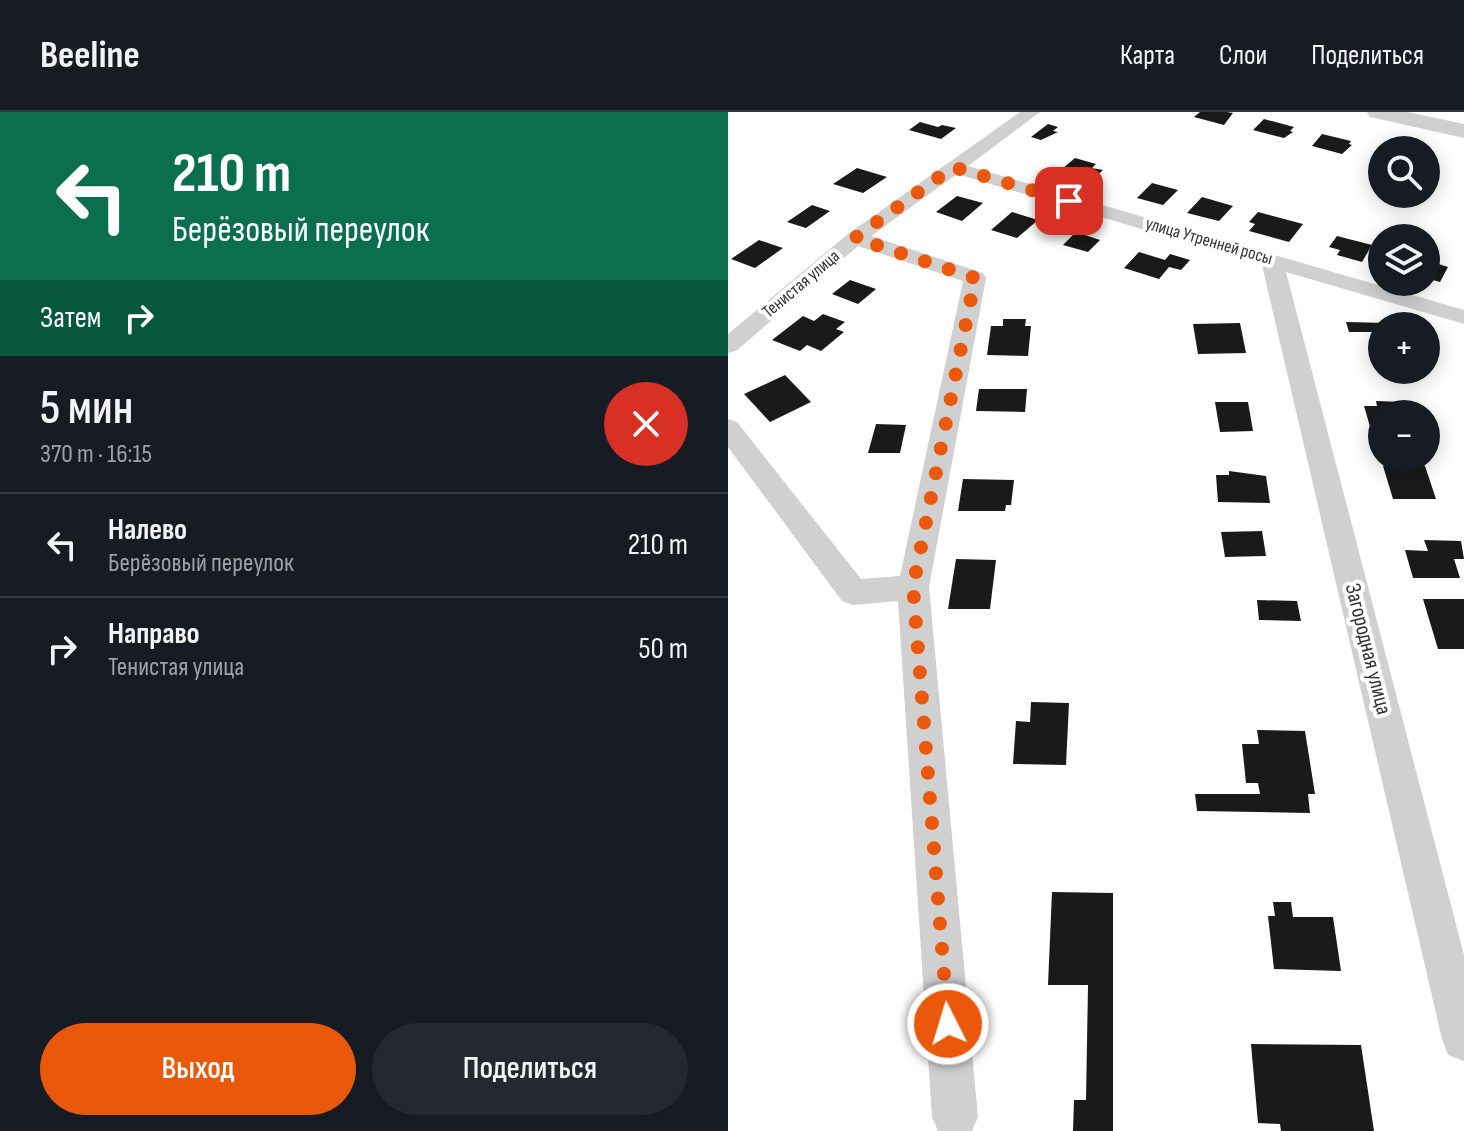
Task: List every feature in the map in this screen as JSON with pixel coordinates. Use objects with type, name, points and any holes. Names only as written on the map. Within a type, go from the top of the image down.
[{"type":"street","name":"Тенистая улица","points":[[728,346],[855,238],[1031,112]]},
{"type":"street","points":[[1378,112],[1464,131]]},
{"type":"street","name":"улица Утренней росы","points":[[953,167],[1464,317]]},
{"type":"street","points":[[855,238],[975,278],[913,587],[955,1117]]},
{"type":"street","name":"Загородная улица","points":[[1272,260],[1464,1039]]},
{"type":"street","points":[[728,428],[853,592],[913,587]]},
{"type":"building","points":[[1200,112],[1233,113],[1224,125],[1194,117]]},
{"type":"building","points":[[1264,119],[1294,127],[1290,131],[1293,132],[1284,138],[1253,130]]},
{"type":"building","points":[[920,122],[956,128],[941,139],[909,130]]},
{"type":"building","points":[[1048,124],[1058,127],[1053,131],[1058,132],[1041,140],[1031,137]]},
{"type":"building","points":[[1322,134],[1351,141],[1349,144],[1352,145],[1342,154],[1312,146]]},
{"type":"building","points":[[1075,158],[1096,164],[1092,168],[1103,170],[1088,183],[1056,174]]},
{"type":"building","points":[[857,168],[887,177],[863,193],[833,184]]},
{"type":"building","points":[[1152,183],[1178,190],[1163,205],[1137,198]]},
{"type":"building","points":[[957,196],[983,203],[962,221],[936,212]]},
{"type":"building","points":[[1202,197],[1233,206],[1219,221],[1187,213]]},
{"type":"building","points":[[812,205],[830,211],[806,228],[787,222]]},
{"type":"building","points":[[1012,212],[1038,220],[1017,238],[991,230]]},
{"type":"building","points":[[1258,212],[1303,224],[1289,242],[1249,231],[1255,224],[1249,222]]},
{"type":"building","points":[[1076,232],[1100,240],[1088,252],[1063,245]]},
{"type":"building","points":[[1337,236],[1368,244],[1368,252],[1362,262],[1337,255],[1340,250],[1329,247]]},
{"type":"building","points":[[759,240],[783,248],[755,268],[731,259]]},
{"type":"building","points":[[1139,252],[1165,260],[1170,254],[1190,260],[1181,270],[1169,267],[1159,279],[1124,268]]},
{"type":"building","points":[[1440,264],[1448,267],[1440,282]]},
{"type":"building","points":[[850,280],[876,289],[858,304],[832,294]]},
{"type":"building","points":[[823,314],[845,322],[836,329],[844,332],[821,351],[807,345],[800,351],[772,340],[803,316],[814,321]]},
{"type":"building","points":[[1003,319],[1026,319],[1025,326],[1031,326],[1028,356],[987,355],[991,326],[1003,326]]},
{"type":"building","points":[[1346,322],[1368,323],[1368,332],[1349,332]]},
{"type":"building","points":[[1240,323],[1246,353],[1198,354],[1193,324]]},
{"type":"building","points":[[785,375],[811,402],[770,422],[744,394]]},
{"type":"building","points":[[979,389],[1027,389],[1025,412],[976,411]]},
{"type":"building","points":[[1215,402],[1248,402],[1253,431],[1220,432]]},
{"type":"building","points":[[876,424],[906,425],[900,453],[868,453]]},
{"type":"building","points":[[1229,471],[1266,476],[1270,503],[1218,502],[1216,475],[1229,475]]},
{"type":"building","points":[[1385,472],[1427,472],[1436,499],[1393,499]]},
{"type":"building","points":[[963,479],[1014,480],[1011,505],[1006,505],[1005,511],[958,511]]},
{"type":"building","points":[[1262,531],[1266,556],[1225,557],[1221,532]]},
{"type":"building","points":[[1424,540],[1461,541],[1464,559],[1454,559],[1460,578],[1413,578],[1405,550],[1428,551]]},
{"type":"building","points":[[956,559],[996,560],[990,609],[948,609]]},
{"type":"building","points":[[1423,599],[1464,599],[1464,649],[1438,649]]},
{"type":"building","points":[[1257,600],[1297,601],[1301,621],[1259,620]]},
{"type":"building","points":[[1031,702],[1069,703],[1066,765],[1013,764],[1016,721],[1030,722]]},
{"type":"building","points":[[1257,730],[1305,731],[1315,794],[1308,794],[1310,813],[1197,811],[1195,794],[1260,794],[1258,783],[1246,783],[1242,744],[1259,744]]},
{"type":"building","points":[[1052,892],[1113,893],[1113,1131],[1073,1131],[1074,1100],[1086,1100],[1088,985],[1048,985]]},
{"type":"building","points":[[1273,902],[1291,902],[1293,917],[1333,917],[1341,971],[1274,969],[1268,916],[1275,916]]},
{"type":"building","points":[[1251,1044],[1361,1045],[1374,1131],[1281,1131],[1280,1124],[1258,1123]]},
{"type":"route","points":[[948,1024],[913,587],[975,278],[855,238],[953,167],[1069,201]]}]
